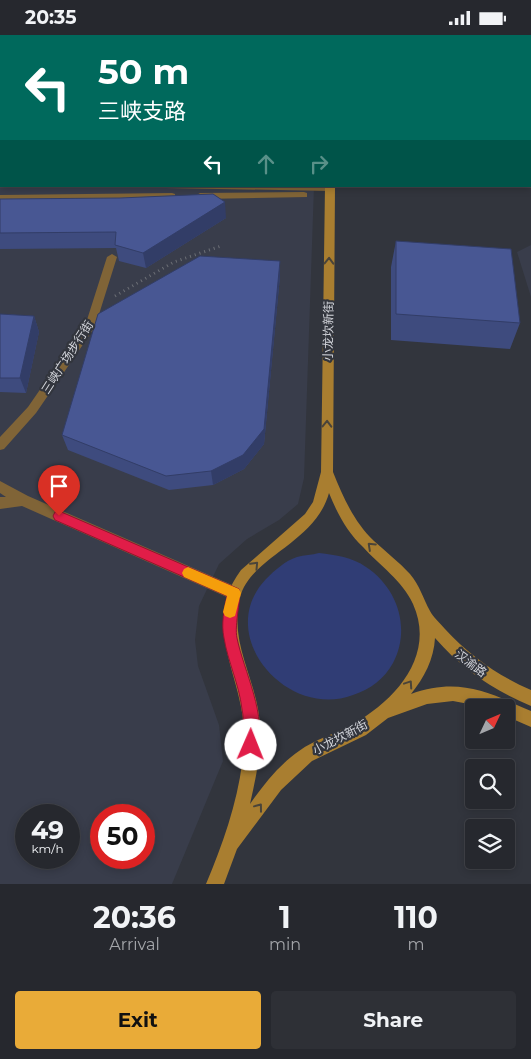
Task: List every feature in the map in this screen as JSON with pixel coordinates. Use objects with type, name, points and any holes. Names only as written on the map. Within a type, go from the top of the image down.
[{"type":"main road","name":"小龙坎新街","points":[[215,884],[230,847],[249,769],[252,722],[247,694],[230,637],[230,612],[234,593],[259,560],[310,519],[319,505],[327,472],[330,187]]},
{"type":"main road","name":"小龙坎新街","points":[[230,847],[285,773],[306,755],[361,728],[383,712],[404,692],[425,656],[427,638],[423,613],[416,594],[404,577],[352,525],[340,507],[327,472]]},
{"type":"main road","name":"汉渝路","points":[[423,613],[453,649],[465,659],[494,679],[531,698]]},
{"type":"main road","name":"汉渝路","points":[[383,712],[430,696],[452,693],[482,699]]},
{"type":"main road","name":"汉渝路","points":[[515,712],[531,719]]},
{"type":"street","points":[[0,197],[304,195]]},
{"type":"street","name":"三峡广场步行街","points":[[0,445],[32,410],[91,324],[112,257]]},
{"type":"street","points":[[0,486],[23,500],[234,593]]},
{"type":"street","points":[[0,503],[23,500]]},
{"type":"path","points":[[97,306],[174,262],[221,246]]},
{"type":"shaded area","points":[[0,187],[314,187],[304,478],[298,504],[279,520],[247,539],[219,564],[199,606],[195,640],[198,666],[219,725],[223,761],[172,884],[0,884]]},
{"type":"shaded area","points":[[531,245],[531,297],[517,252]]},
{"type":"shaded area","points":[[319,553],[355,561],[377,576],[393,598],[401,623],[401,637],[398,650],[393,663],[381,679],[360,693],[328,699],[304,695],[282,684],[265,667],[253,647],[248,624],[252,601],[266,579],[280,566],[293,559]]},
{"type":"building","points":[[213,194],[225,202],[143,253],[115,245],[116,232],[0,233],[0,199],[120,198]]},
{"type":"building","points":[[396,241],[511,249],[520,323],[396,314]]},
{"type":"building","points":[[200,256],[280,261],[264,429],[243,455],[211,471],[166,476],[62,435],[98,314]]},
{"type":"building","points":[[0,314],[34,316],[20,378],[0,378]]},
{"type":"slow traffic","points":[[188,573],[234,593],[230,612]]},
{"type":"route","points":[[59,516],[234,593],[230,612],[230,637],[247,694],[252,722],[251,745]]}]
